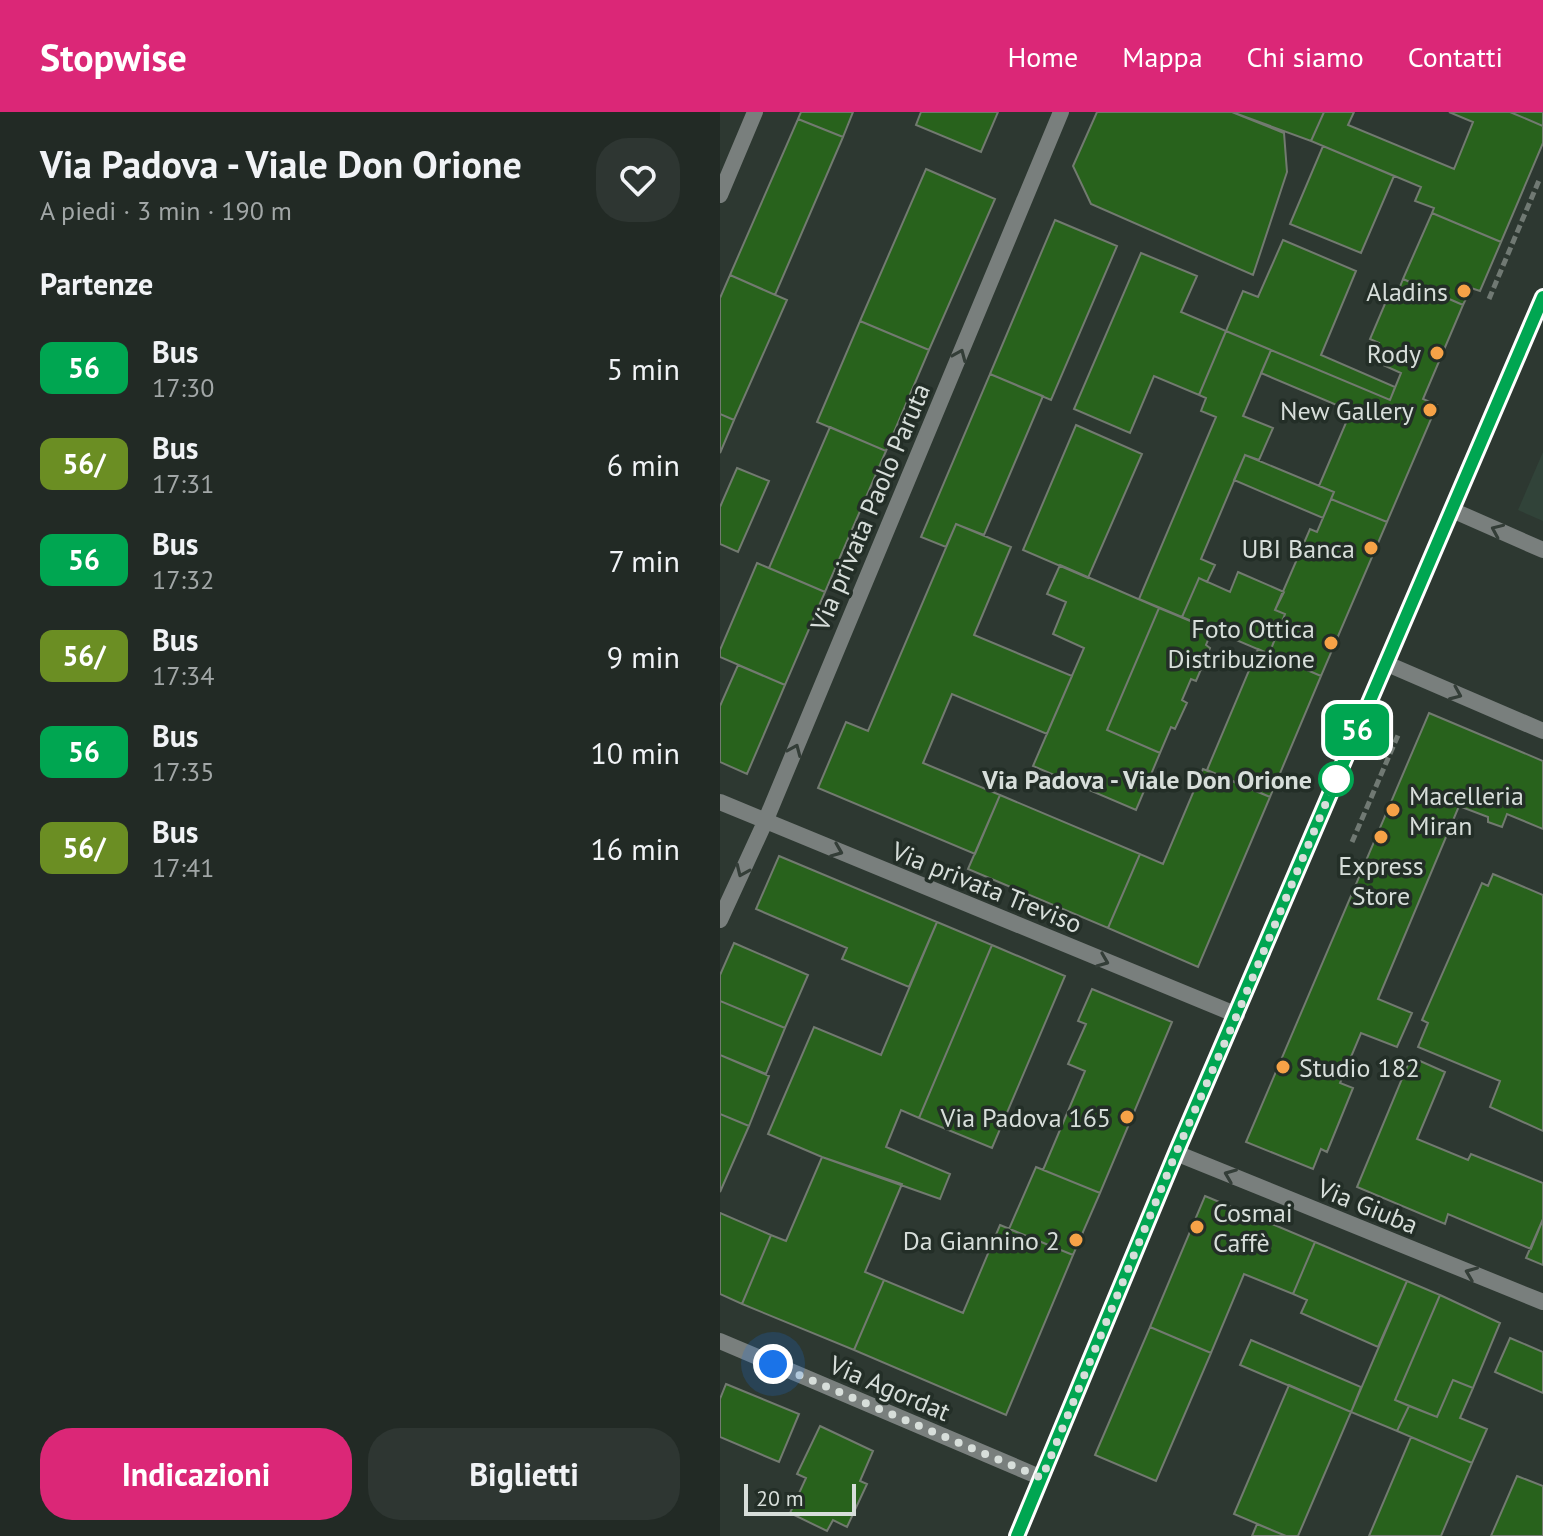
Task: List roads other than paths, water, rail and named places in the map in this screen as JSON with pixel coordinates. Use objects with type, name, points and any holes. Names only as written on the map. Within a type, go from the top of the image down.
[{"type":"street","points":[[720,195],[755,112]]},
{"type":"street","name":"Via privata Paolo Paruta","points":[[720,920],[765,822],[1061,112]]},
{"type":"street","points":[[1017,1536],[1176,1153],[1543,297]]},
{"type":"street","points":[[1452,510],[1543,550]]},
{"type":"street","points":[[1385,663],[1543,731]]},
{"type":"street","name":"Via privata Treviso","points":[[720,802],[1237,1015]]},
{"type":"street","name":"Via Giuba","points":[[1176,1153],[1543,1302]]},
{"type":"street","name":"Via Agordat","points":[[720,1341],[1042,1478]]},
{"type":"place","name":"Aladins","points":[[1464,291]]},
{"type":"place","name":"Rody","points":[[1437,353]]},
{"type":"place","name":"New Gallery","points":[[1430,410]]},
{"type":"place","name":"UBI Banca","points":[[1371,548]]},
{"type":"place","name":"Foto Ottica Distribuzione","points":[[1331,643]]},
{"type":"place","name":"Via Padova - Viale Don Orione","points":[[1336,779]]},
{"type":"place","name":"Macelleria Miran","points":[[1393,810]]},
{"type":"place","name":"Express Store","points":[[1381,837]]},
{"type":"place","name":"Studio 182","points":[[1283,1067]]},
{"type":"place","name":"Via Padova 165","points":[[1127,1117]]},
{"type":"place","name":"Cosmai Caffè","points":[[1197,1227]]},
{"type":"place","name":"Da Giannino 2","points":[[1076,1240]]}]
